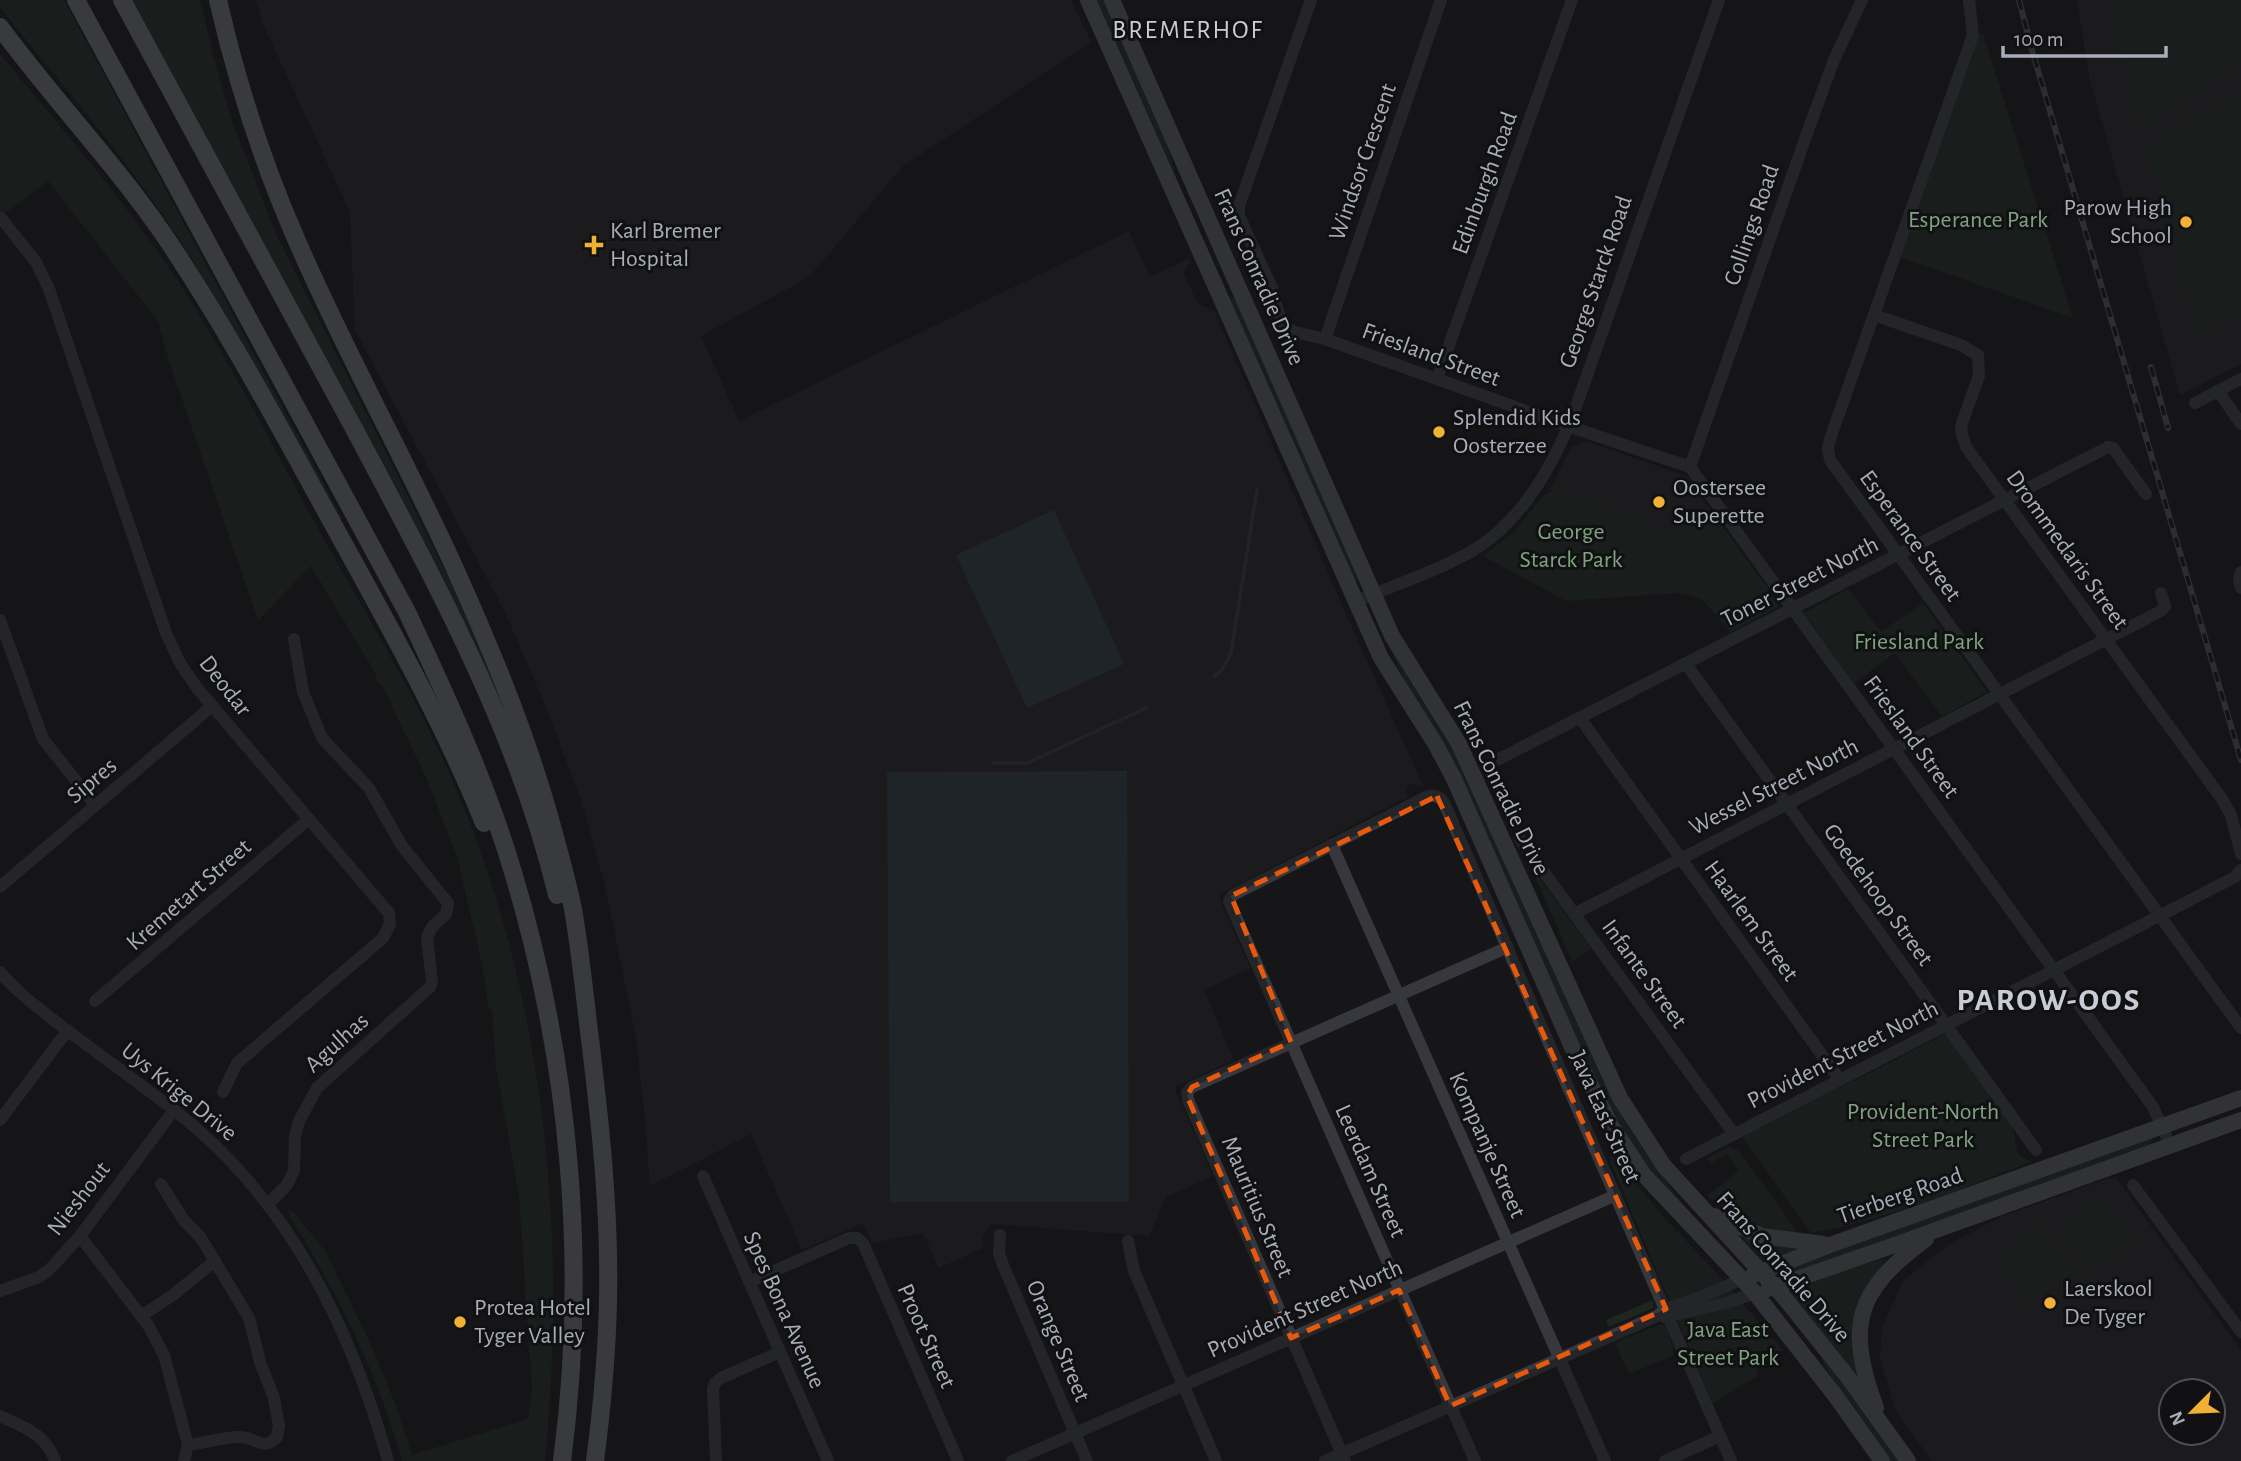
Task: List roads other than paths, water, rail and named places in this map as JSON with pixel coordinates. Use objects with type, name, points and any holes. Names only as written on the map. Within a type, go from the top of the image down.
[{"type":"highway","points":[[76,0],[407,612],[444,689],[477,769],[513,871],[530,933],[558,1074],[570,1171],[574,1298],[567,1425],[562,1461]]},
{"type":"highway","points":[[122,0],[382,481],[440,591],[479,673],[538,827],[577,976],[592,1060]]},
{"type":"highway","points":[[218,0],[230,53],[247,108],[292,229],[451,560],[496,663],[547,808],[573,909],[605,1184],[608,1298],[605,1368],[596,1461]]},
{"type":"highway","points":[[0,27],[131,190],[218,318],[340,536],[458,758],[530,933]]},
{"type":"main road","name":"Frans Conradie Drive","points":[[1088,0],[1215,281],[1355,602],[1381,658],[1436,745],[1454,779],[1602,1110],[1644,1175],[1755,1293],[1834,1394],[1882,1461]]},
{"type":"main road","name":"Frans Conradie Drive","points":[[1112,0],[1374,594],[1403,656],[1468,761],[1620,1098],[1664,1166],[1762,1272],[1813,1333],[1908,1461]]},
{"type":"main road","name":"Tierberg Road","points":[[1742,1279],[2241,1098]]},
{"type":"main road","name":"Tierberg Road","points":[[1755,1293],[2241,1120]]},
{"type":"main road","points":[[1706,1213],[1762,1236],[1830,1245]]},
{"type":"main road","points":[[1883,1427],[1861,1359],[1859,1337],[1863,1312],[1877,1282],[1889,1268],[1942,1227]]},
{"type":"street","name":"Friesland Street","points":[[1311,0],[1238,206],[1239,216],[1288,322],[1320,338],[1690,467],[2166,1124],[2175,1143]]},
{"type":"street","name":"Windsor Crescent","points":[[1320,338],[1441,0]]},
{"type":"street","name":"Edinburgh Road","points":[[1437,379],[1572,0]]},
{"type":"street","name":"George Starck Road","points":[[1355,602],[1456,559],[1481,545],[1499,531],[1540,483],[1568,426],[1719,0]]},
{"type":"street","name":"Collings Road","points":[[1690,467],[1811,122],[1834,60],[1862,0]]},
{"type":"street","name":"Esperance Street","points":[[1969,0],[1973,35],[1830,439],[1829,454],[1834,466],[2241,1028]]},
{"type":"street","name":"Deodar","points":[[0,217],[26,248],[44,277],[166,633],[180,663],[212,706],[386,908],[390,919],[389,929],[383,938],[237,1063],[223,1092]]},
{"type":"street","name":"Drommedaris Street","points":[[1874,315],[1961,345],[1978,355],[1979,376],[1961,431],[1966,447],[2228,809],[2241,853]]},
{"type":"street","points":[[2195,403],[2241,379]]},
{"type":"street","points":[[2218,391],[2241,424]]},
{"type":"street","name":"Toner Street North","points":[[1494,761],[2108,447],[2113,448],[2146,494]]},
{"type":"street","points":[[2241,572],[2241,588]]},
{"type":"street","name":"Wessel Street North","points":[[1574,914],[2163,609],[2165,603],[2161,593]]},
{"type":"street","points":[[0,620],[43,739],[95,805]]},
{"type":"street","name":"Agulhas","points":[[268,1204],[286,1186],[294,1170],[294,1144],[299,1121],[317,1088],[429,990],[432,981],[427,938],[429,931],[446,914],[448,902],[402,846],[369,788],[323,738],[303,692],[294,639]]},
{"type":"street","name":"Goedehoop Street","points":[[1686,664],[2036,1150]]},
{"type":"street","name":"Sipres","points":[[0,887],[212,706]]},
{"type":"street","name":"Haarlem Street","points":[[1580,718],[1840,1080]]},
{"type":"street","name":"Java East Street","points":[[1332,845],[1428,796],[1441,799],[1445,805],[1616,1195],[1664,1314],[1731,1461]]},
{"type":"street","name":"Kremetart Street","points":[[95,1002],[309,818]]},
{"type":"street","name":"Infante Street","points":[[1520,839],[1734,1135]]},
{"type":"street","name":"Leerdam Street","points":[[1332,845],[1231,896],[1230,904],[1475,1461]]},
{"type":"street","name":"Kompanje Street","points":[[1332,845],[1605,1461]]},
{"type":"street","name":"Provident Street North","points":[[1686,1160],[2235,877],[2241,870]]},
{"type":"street","points":[[1291,1042],[1508,947]]},
{"type":"street","name":"Uys Krige Drive","points":[[0,972],[25,998],[209,1138],[253,1184],[303,1257],[332,1312],[365,1387],[388,1461]]},
{"type":"street","points":[[0,1120],[68,1030]]},
{"type":"street","name":"Mauritius Street","points":[[1291,1042],[1192,1087],[1187,1092],[1188,1100],[1343,1457]]},
{"type":"street","name":"Nieshout","points":[[0,1291],[39,1278],[80,1236],[174,1110]]},
{"type":"street","name":"Spes Bona Avenue","points":[[703,1176],[828,1461]]},
{"type":"street","points":[[161,1184],[183,1219],[201,1238],[249,1318],[260,1362],[273,1391],[279,1430],[275,1439],[266,1444],[238,1437],[194,1444]]},
{"type":"street","points":[[2133,1185],[2241,1332]]},
{"type":"street","name":"Provident Street North","points":[[1012,1461],[1616,1195]]},
{"type":"street","name":"Orange Street","points":[[1000,1235],[1000,1259],[1087,1461]]},
{"type":"street","points":[[80,1236],[141,1316],[164,1354],[194,1444],[184,1461]]},
{"type":"street","name":"Proot Street","points":[[749,1282],[849,1238],[858,1238],[863,1243],[958,1461]]},
{"type":"street","points":[[1128,1241],[1134,1271],[1216,1461]]},
{"type":"street","points":[[141,1316],[173,1295],[215,1261]]},
{"type":"street","name":"Tierberg Road","points":[[1325,1461],[1343,1457],[1450,1406],[1742,1279]]},
{"type":"street","name":"Tierberg Road","points":[[1664,1314],[1755,1293]]},
{"type":"street","points":[[716,1461],[715,1383],[780,1352]]},
{"type":"street","points":[[0,1416],[34,1431],[47,1443],[55,1461]]},
{"type":"street","points":[[1665,1461],[1720,1436]]},
{"type":"waterway","points":[[1214,676],[1222,670],[1231,653],[1257,490]]},
{"type":"waterway","points":[[993,763],[1027,763],[1146,708]]},
{"type":"railway","points":[[2019,0],[2241,760]]},
{"type":"railway","points":[[2151,367],[2168,428]]},
{"type":"place","name":"Parow High School","points":[[2186,222]]},
{"type":"place","name":"Karl Bremer Hospital","points":[[594,245]]},
{"type":"place","name":"Splendid Kids Oosterzee","points":[[1439,432]]},
{"type":"place","name":"Oostersee Superette","points":[[1659,502]]},
{"type":"place","name":"Laerskool De Tyger","points":[[2050,1303]]},
{"type":"place","name":"Protea Hotel Tyger Valley","points":[[460,1322]]},
{"type":"district","name":"BREMERHOF","points":[[1188,30]]},
{"type":"district","name":"PAROW-OOS","points":[[2049,1000]]},
{"type":"park label","name":"Esperance Park","points":[[1978,220]]},
{"type":"park label","name":"George Starck Park","points":[[1571,546]]},
{"type":"park label","name":"Friesland Park","points":[[1919,642]]},
{"type":"park label","name":"Provident-North Street Park","points":[[1923,1126]]},
{"type":"park label","name":"Java East Street Park","points":[[1728,1344]]}]
